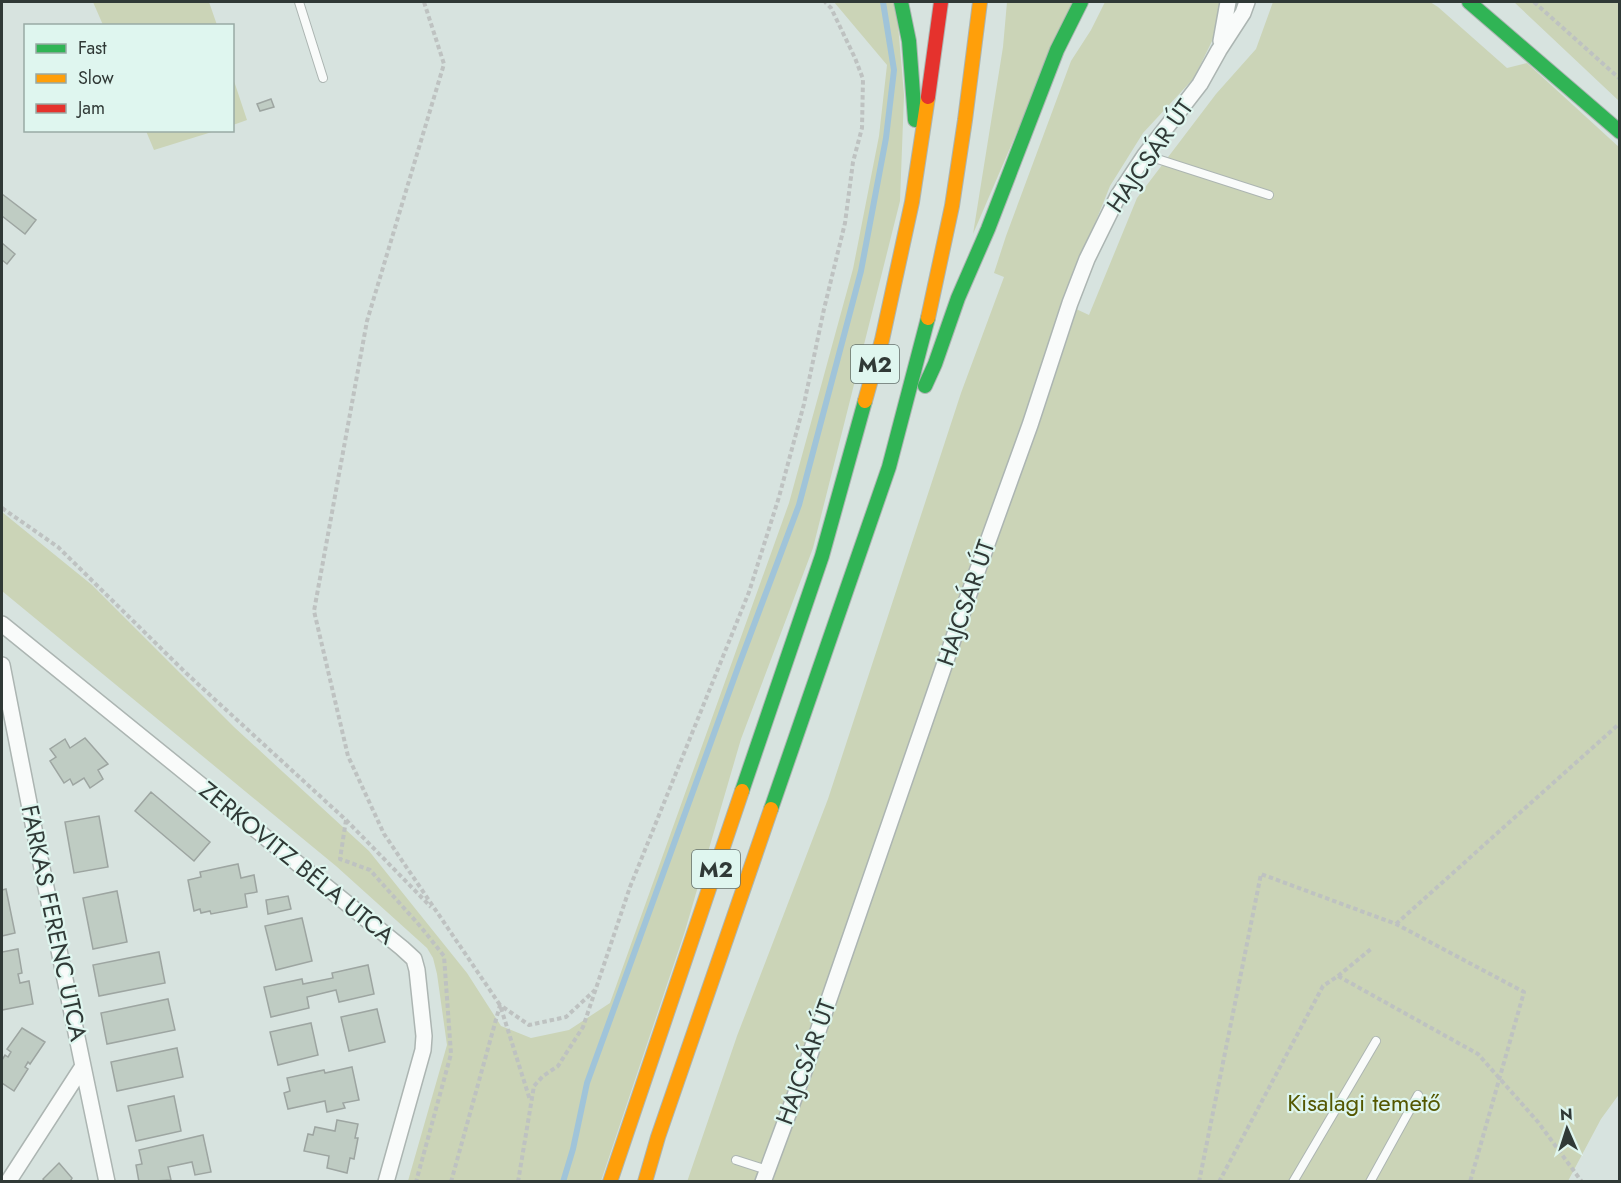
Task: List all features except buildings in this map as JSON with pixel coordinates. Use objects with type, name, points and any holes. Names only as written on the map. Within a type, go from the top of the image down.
[{"type":"main road","points":[[901,2],[909,41],[918,169]]},
{"type":"main road","name":"M2","points":[[610,1182],[822,556],[882,340],[912,202],[941,2]]},
{"type":"main road","name":"M2","points":[[645,1182],[658,1137],[889,467],[923,341],[947,229],[965,120],[980,2]]},
{"type":"main road","points":[[889,467],[935,364],[958,297],[988,229],[1057,50],[1081,2]]},
{"type":"main road","points":[[1469,2],[1620,132]]},
{"type":"street","name":"HAJCSÁR ÚT","points":[[1219,50],[1228,2]]},
{"type":"street","name":"HAJCSÁR ÚT","points":[[765,1176],[806,1066],[1087,259],[1118,196],[1145,156],[1200,84],[1243,13],[1247,2]]},
{"type":"street","name":"ZERKOVITZ BÉLA UTCA","points":[[2,624],[414,959],[424,1036],[423,1050],[386,1182]]},
{"type":"street","name":"FARKAS FERENC UTCA","points":[[2,665],[107,1182]]},
{"type":"street","points":[[8,1182],[83,1066]]},
{"type":"lane","points":[[299,2],[324,78]]},
{"type":"lane","points":[[1145,156],[1269,195]]},
{"type":"lane","points":[[1293,1182],[1376,1041]]},
{"type":"lane","points":[[1370,1182],[1418,1095]]},
{"type":"lane","points":[[736,1160],[765,1176]]},
{"type":"path","points":[[424,2],[444,64],[367,321],[314,611],[348,756],[384,834],[500,1005],[531,1102]]},
{"type":"path","points":[[518,1182],[534,1086],[543,1076],[558,1066],[583,1027],[630,887],[749,592],[779,497],[804,404],[845,223],[852,173],[862,128],[863,79],[831,8],[825,2]]},
{"type":"path","points":[[1534,2],[1620,79]]},
{"type":"path","points":[[2,508],[58,547],[186,673],[346,820],[440,916]]},
{"type":"path","points":[[1396,924],[1620,723]]},
{"type":"path","points":[[340,859],[346,820]]},
{"type":"path","points":[[1199,1182],[1261,874],[1396,924],[1524,992],[1470,1182]]},
{"type":"path","points":[[1219,1182],[1323,986],[1371,949]]},
{"type":"path","points":[[1338,976],[1478,1054],[1538,1122],[1582,1182]]},
{"type":"path","points":[[500,1005],[530,1025],[566,1017],[596,989]]},
{"type":"path","points":[[451,1182],[500,1005]]},
{"type":"green space","points":[[93,2],[209,2],[217,24],[103,24]]},
{"type":"green space","points":[[834,2],[896,2],[904,95],[900,201],[813,548],[741,739],[685,931],[601,1181],[408,1181],[447,1045],[437,974],[433,958],[427,948],[336,866],[2,591],[2,512],[92,585],[234,727],[369,851],[467,973],[501,1026],[531,1038],[569,1030],[610,1003],[789,503],[853,269],[879,136],[887,65]]},
{"type":"green space","points":[[1007,2],[1073,2],[973,234],[1003,47]]},
{"type":"green space","name":"Kisalagi temető","points":[[1105,2],[1221,2],[1213,39],[1194,78],[1143,133],[1110,186],[1063,303],[1089,315],[1137,198],[1216,94],[1256,49],[1273,2],[1430,2],[1507,68],[1527,63],[1620,148],[1620,1093],[1601,1119],[1568,1181],[687,1182],[737,1036],[828,799],[961,393],[1004,277],[994,273],[1006,236],[1071,61],[1091,30]]},
{"type":"green space","points":[[1514,2],[1619,2],[1619,101]]},
{"type":"green space","points":[[234,81],[247,120],[234,125]]},
{"type":"green space","points":[[146,132],[212,132],[154,150]]},
{"type":"waterway","points":[[563,1182],[573,1149],[587,1083],[799,505],[861,271],[886,138],[894,70],[883,2]]},
{"type":"traffic: fast","points":[[901,2],[909,41],[915,120]]},
{"type":"traffic: fast","points":[[925,386],[1057,50],[1081,2]]},
{"type":"traffic: fast","points":[[1469,2],[1620,132]]},
{"type":"traffic: fast","points":[[771,809],[889,467],[928,318]]},
{"type":"traffic: fast","points":[[742,791],[822,556],[865,401]]},
{"type":"traffic: slow","points":[[928,318],[952,206],[980,2]]},
{"type":"traffic: slow","points":[[865,401],[882,340],[912,202],[928,97]]},
{"type":"traffic: slow","points":[[610,1182],[742,791]]},
{"type":"traffic: slow","points":[[645,1182],[658,1137],[771,809]]},
{"type":"traffic: jam","points":[[928,97],[941,2]]}]
